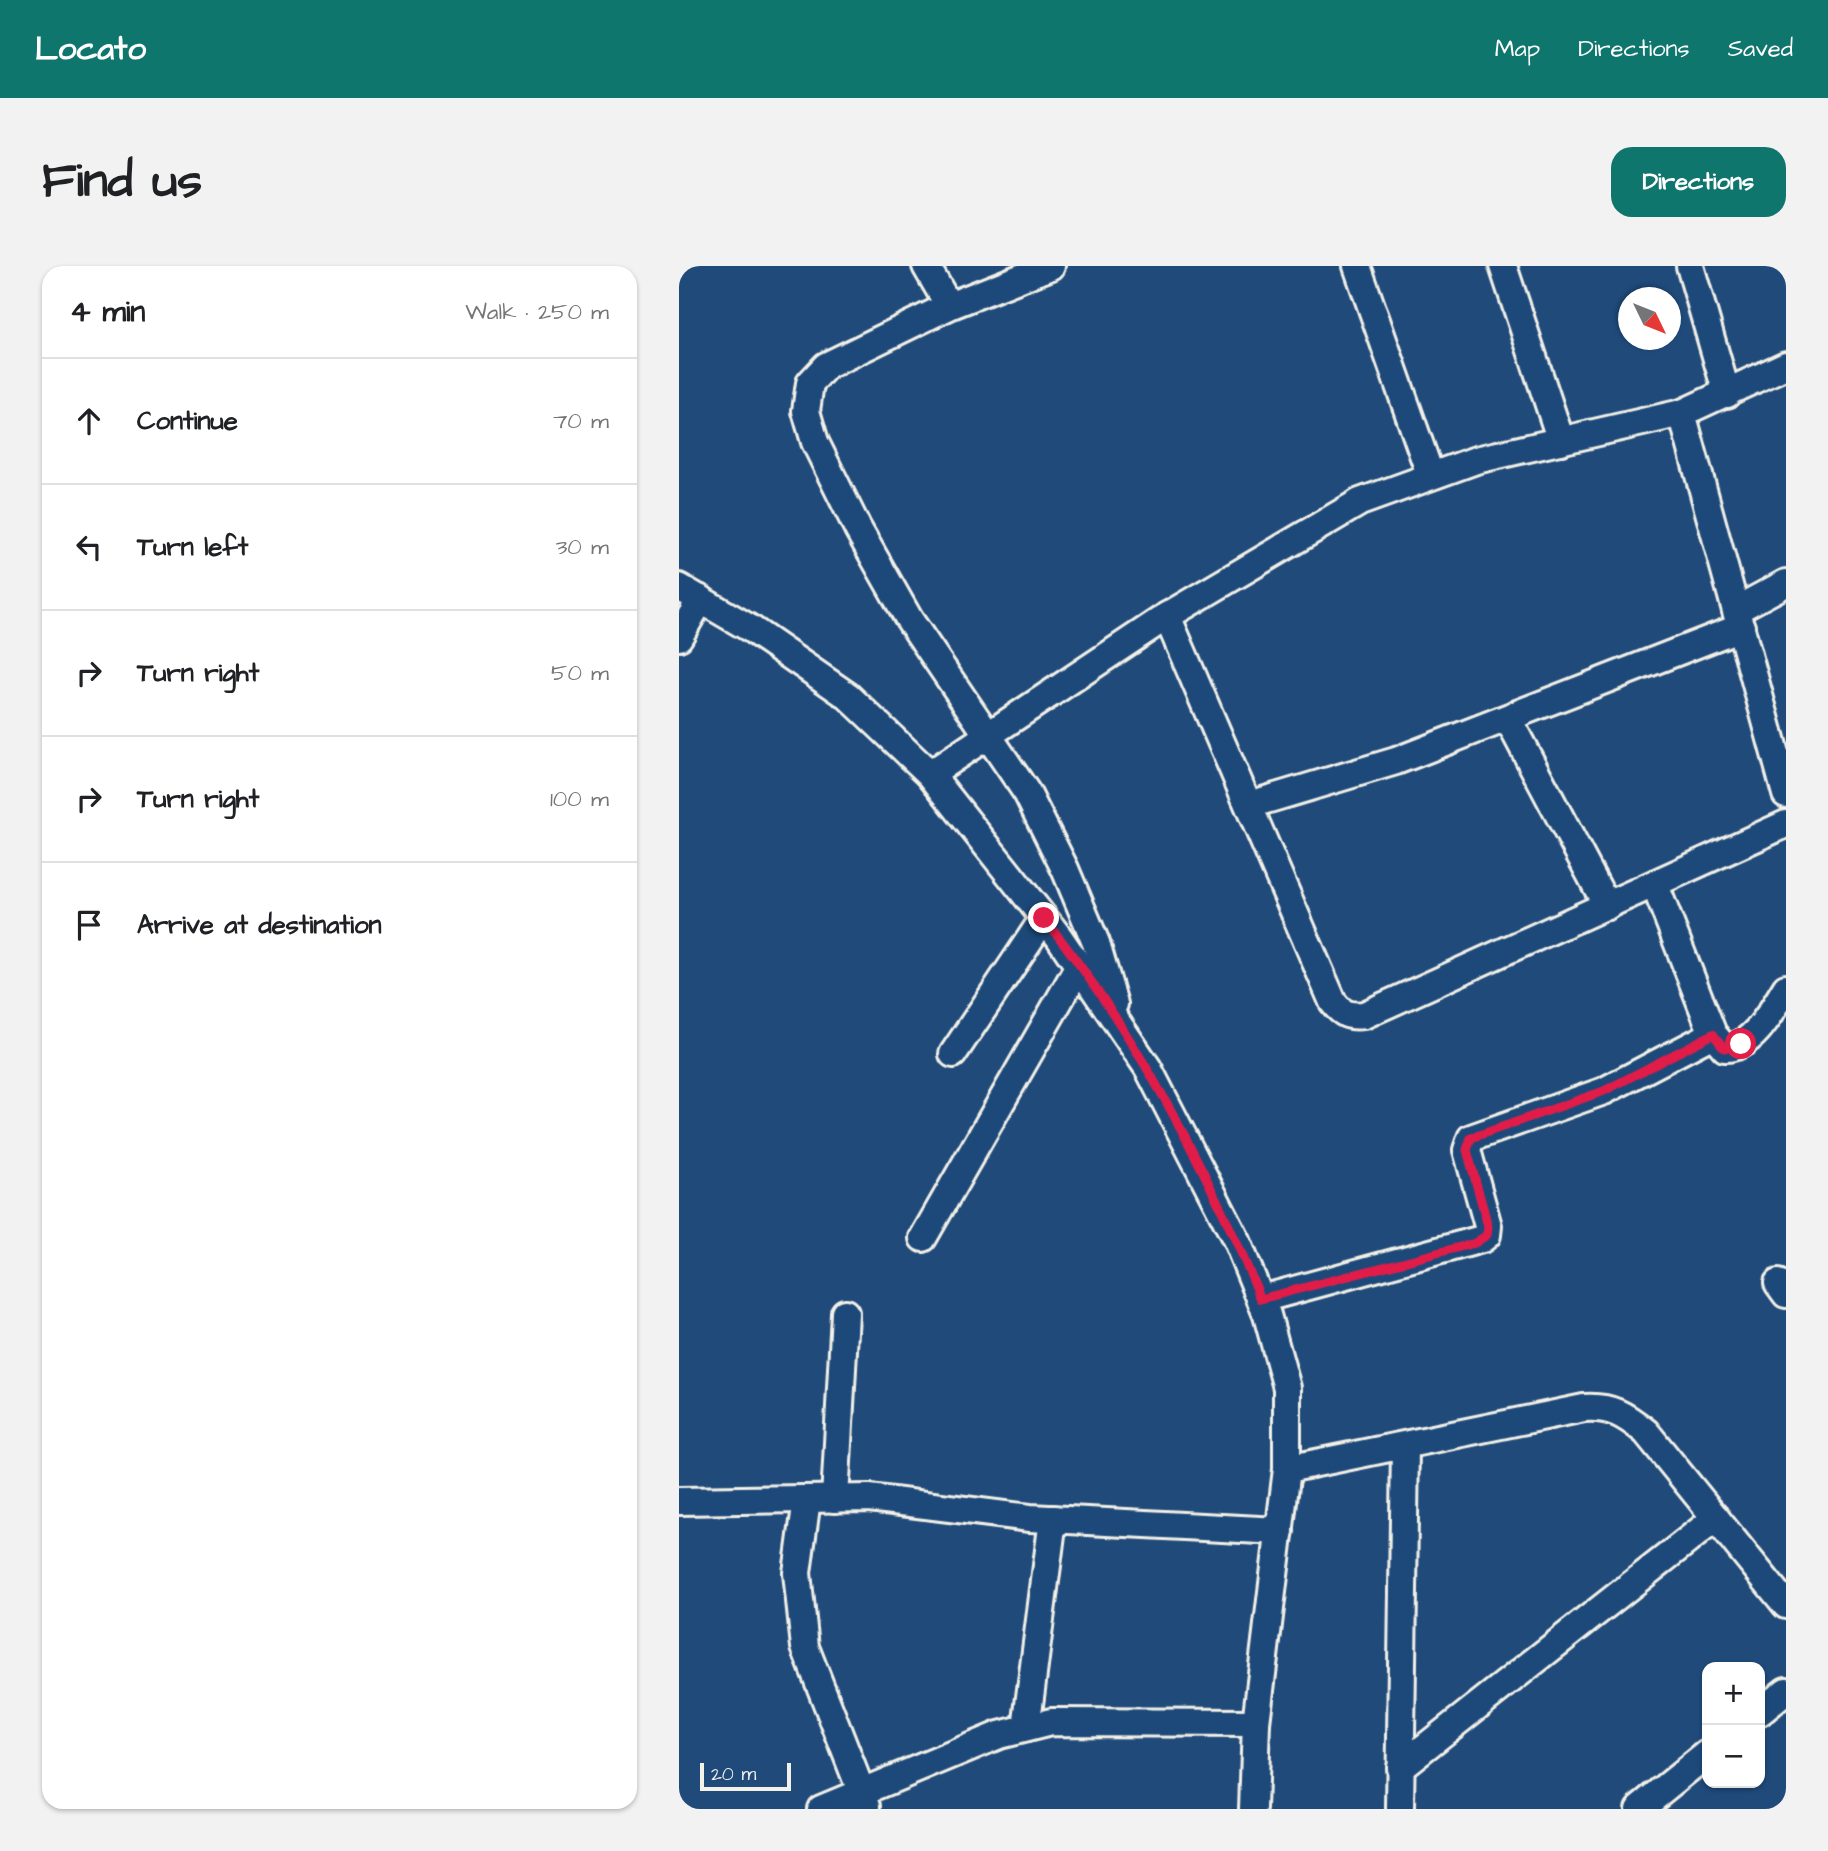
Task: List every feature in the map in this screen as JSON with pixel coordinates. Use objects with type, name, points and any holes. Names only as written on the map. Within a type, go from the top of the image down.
[{"type":"street","points":[[926,266],[949,306]]},
{"type":"street","points":[[1051,266],[949,306],[825,366],[810,383],[806,411],[815,442],[865,541],[909,619],[1027,793],[1065,869],[1096,943],[1122,1029]]},
{"type":"street","points":[[1357,266],[1430,474]]},
{"type":"street","points":[[1503,266],[1561,441]]},
{"type":"street","points":[[1690,266],[1727,394]]},
{"type":"street","points":[[930,774],[1167,616],[1360,502],[1430,474],[1682,413],[1786,365]]},
{"type":"street","points":[[1682,413],[1786,794]]},
{"type":"street","points":[[1249,806],[1396,761],[1508,719],[1738,619],[1786,583]]},
{"type":"street","points":[[679,637],[690,593],[751,629],[848,696],[930,774],[1044,918],[1148,1068],[1237,1241],[1261,1299],[1287,1388],[1287,1469],[1256,1723],[1253,1809]]},
{"type":"street","points":[[1167,616],[1333,1002],[1340,1012],[1352,1016],[1364,1015],[1786,824]]},
{"type":"street","points":[[1508,719],[1607,906]]},
{"type":"street","points":[[1655,885],[1713,1034],[1724,1048],[1741,1044],[1759,1027],[1786,988]]},
{"type":"street","points":[[953,1054],[1044,918]]},
{"type":"street","points":[[923,1238],[1079,966]]},
{"type":"street","points":[[1261,1299],[1482,1239],[1487,1235],[1488,1226],[1467,1150],[1471,1138],[1604,1091],[1713,1034]]},
{"type":"street","points":[[835,1499],[845,1313]]},
{"type":"street","points":[[1287,1469],[1584,1408],[1605,1407],[1623,1414],[1646,1432],[1786,1605]]},
{"type":"street","points":[[1400,1809],[1405,1446]]},
{"type":"street","points":[[679,1501],[869,1498],[1053,1519],[1280,1531]]},
{"type":"street","points":[[807,1499],[797,1573],[805,1647],[864,1801]]},
{"type":"street","points":[[1400,1768],[1716,1518]]},
{"type":"street","points":[[1026,1728],[1053,1519]]},
{"type":"street","points":[[1765,1708],[1786,1691]]},
{"type":"street","points":[[821,1809],[864,1801],[999,1735],[1051,1723],[1093,1720],[1256,1723]]},
{"type":"street","points":[[1639,1809],[1702,1758]]},
{"type":"route","points":[[1044,918],[1148,1068],[1237,1241],[1261,1299],[1475,1243],[1487,1235],[1488,1226],[1467,1150],[1471,1138],[1604,1091],[1713,1034],[1724,1048],[1741,1044]]}]
